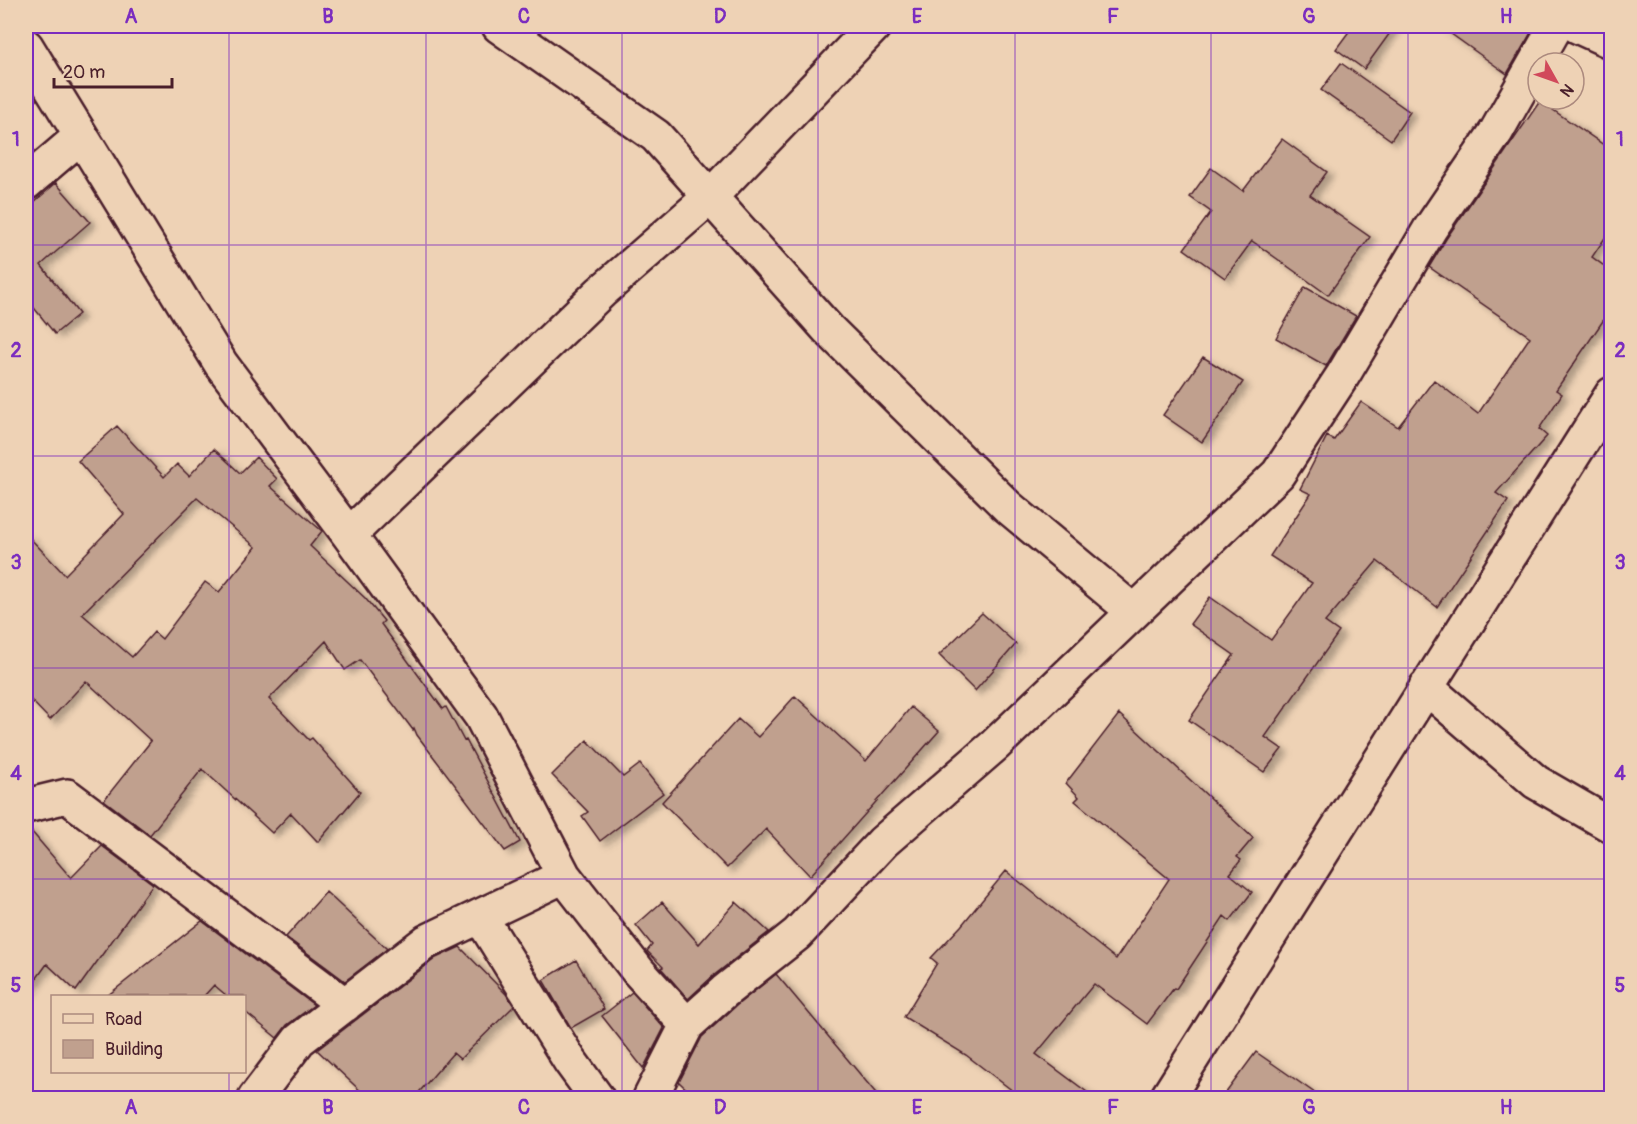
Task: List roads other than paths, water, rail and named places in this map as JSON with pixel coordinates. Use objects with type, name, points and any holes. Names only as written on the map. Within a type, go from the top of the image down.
[{"type":"street","points":[[499,26],[656,136],[828,329],[1006,506],[1133,611]]},
{"type":"street","points":[[349,535],[601,292],[710,197],[874,26]]},
{"type":"street","points":[[650,1098],[687,1025],[725,991],[797,934],[883,842],[995,745],[1278,474],[1343,375],[1430,229],[1496,132],[1556,26]]},
{"type":"street","points":[[1577,26],[1611,42]]},
{"type":"street","points":[[26,46],[221,364],[481,716],[564,876],[638,971],[687,1025]]},
{"type":"street","points":[[26,183],[81,136]]},
{"type":"street","points":[[1167,1098],[1611,394]]},
{"type":"street","points":[[1426,687],[1536,782],[1611,826]]},
{"type":"street","points":[[26,806],[67,796],[345,1005]]},
{"type":"street","points":[[255,1098],[299,1040],[426,942],[564,876]]},
{"type":"street","points":[[480,916],[570,1061],[597,1098]]}]
